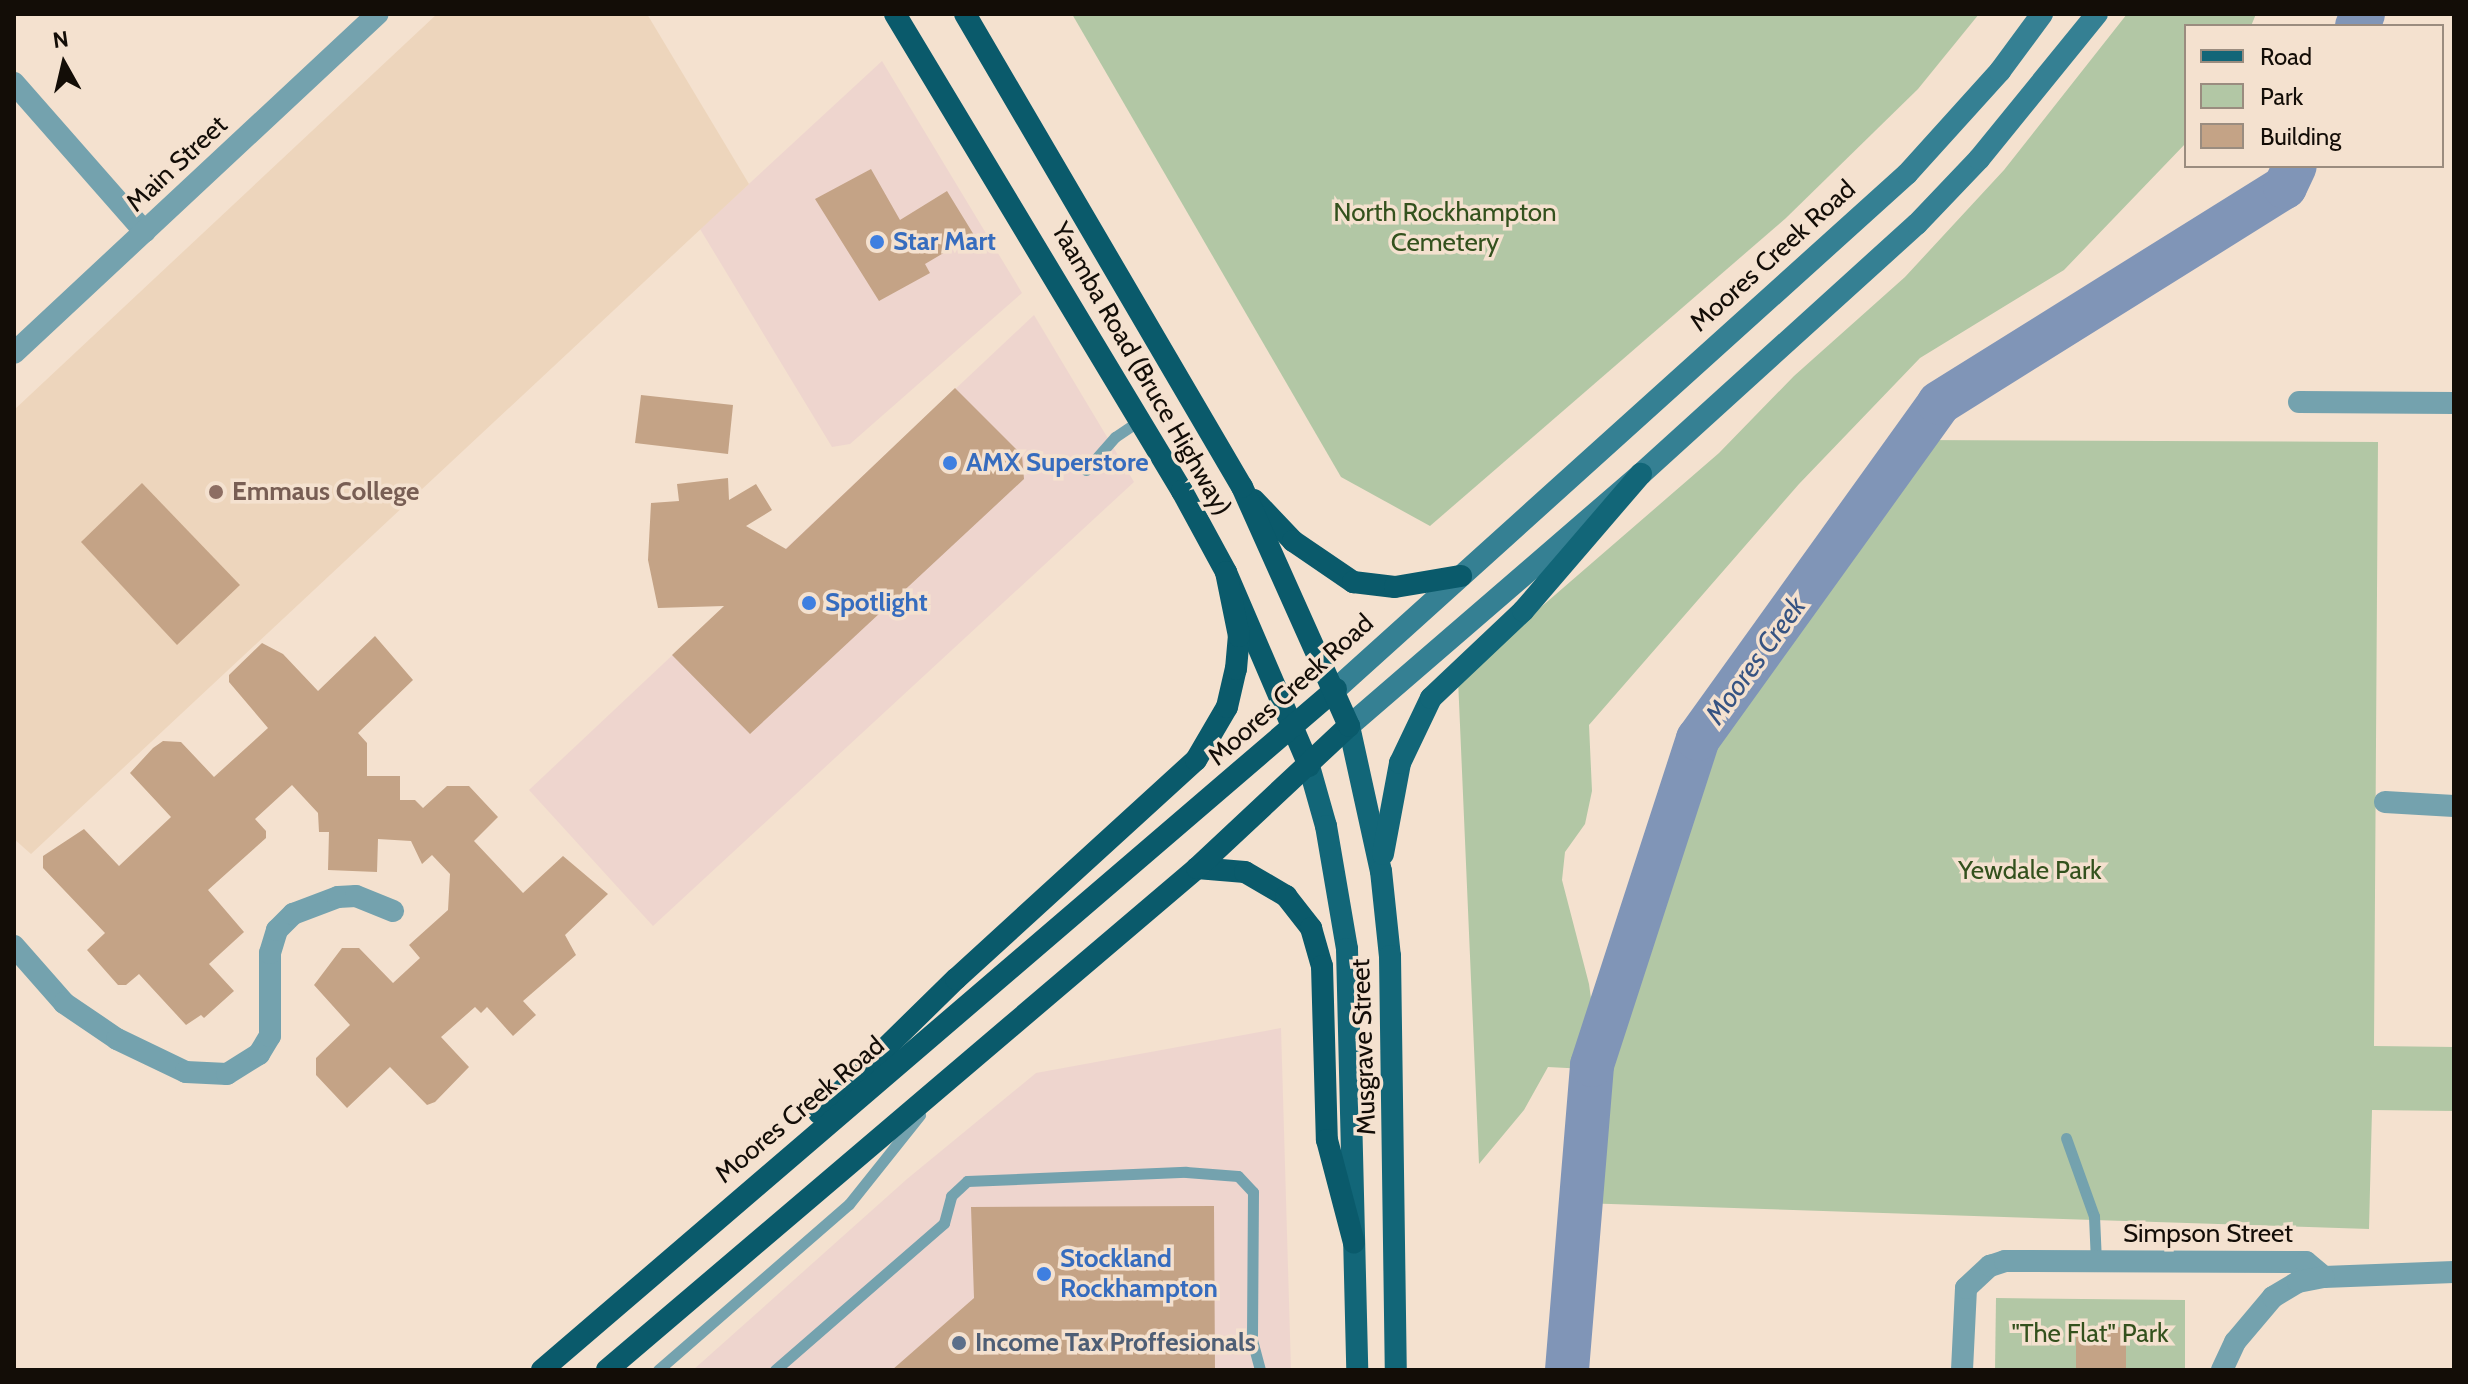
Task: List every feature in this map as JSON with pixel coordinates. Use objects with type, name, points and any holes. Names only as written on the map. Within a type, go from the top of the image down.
[{"type":"highway","name":"Yaamba Road (Bruce Highway)","points":[[895,14],[1141,419],[1226,572],[1296,728],[1309,766]]},
{"type":"highway","name":"Yaamba Road (Bruce Highway)","points":[[965,14],[1242,487],[1336,689],[1349,726]]},
{"type":"highway","points":[[1242,487],[1293,541],[1353,582],[1395,587],[1461,576]]},
{"type":"highway","points":[[684,1245],[956,979],[1196,760],[1227,707],[1236,669],[1239,636],[1226,572]]},
{"type":"highway","name":"Moores Creek Road","points":[[542,1370],[684,1245],[1296,728],[1336,689]]},
{"type":"highway","points":[[607,1370],[1197,868],[1349,726]]},
{"type":"highway","points":[[1197,868],[1245,872],[1286,896],[1311,928],[1322,966],[1327,1140],[1354,1243]]},
{"type":"main road","name":"Moores Creek Road","points":[[1336,689],[1907,174],[2000,71],[2042,14]]},
{"type":"main road","points":[[1349,726],[1641,474],[1917,224],[1979,159],[2097,14]]},
{"type":"main road","points":[[1381,871],[1400,763],[1431,698],[1523,611],[1641,474]]},
{"type":"main road","name":"Musgrave Street","points":[[1349,726],[1381,871],[1393,1026],[1396,1370]]},
{"type":"main road","name":"Musgrave Street","points":[[1309,766],[1326,826],[1347,949],[1357,1370]]},
{"type":"street","name":"Main Street","points":[[14,353],[378,14]]},
{"type":"street","points":[[14,83],[145,232]]},
{"type":"street","points":[[2299,402],[2454,403]]},
{"type":"street","points":[[2385,802],[2454,806]]},
{"type":"street","points":[[14,946],[45,985],[106,1032],[174,1068],[227,1074],[252,1060],[270,1036],[270,953],[277,930],[293,914],[338,897],[356,896],[393,911]]},
{"type":"street","name":"Simpson Street","points":[[1962,1370],[1966,1288],[1990,1266],[2005,1261],[2306,1262],[2324,1277],[2454,1272]]},
{"type":"street","points":[[2222,1370],[2235,1342],[2273,1297],[2298,1282],[2324,1277]]},
{"type":"lane","points":[[1086,470],[1115,437],[1141,419]]},
{"type":"lane","points":[[658,1370],[849,1204],[942,1086]]},
{"type":"lane","points":[[2066,1138],[2094,1216],[2096,1261]]},
{"type":"lane","points":[[775,1370],[944,1223],[951,1196],[967,1181],[1186,1172],[1238,1176],[1253,1192],[1252,1340],[1260,1370]]},
{"type":"shaded area","name":"Emmaus College","points":[[437,14],[647,14],[749,184],[31,854],[14,839],[14,410]]},
{"type":"shaded area","points":[[882,61],[1022,293],[850,444],[832,447],[700,229]]},
{"type":"shaded area","points":[[1034,315],[1134,482],[653,926],[529,790]]},
{"type":"shaded area","name":"Stockland Rockhampton","points":[[1281,1028],[1291,1370],[693,1370],[907,1179],[1036,1073]]},
{"type":"green space","name":"North Rockhampton Cemetery","points":[[1072,14],[1979,14],[1918,89],[1786,218],[1430,526],[1341,477]]},
{"type":"green space","points":[[2127,14],[2256,14],[2252,24],[2184,24],[2184,145],[2064,270],[1920,358],[1799,484],[1589,725],[1592,791],[1585,824],[1565,852],[1562,880],[1589,984],[1594,1020],[1590,1059],[1586,1069],[1548,1067],[1524,1110],[1479,1164],[1458,679],[1719,453],[1794,376],[1905,277],[2004,170]]},
{"type":"green space","name":"Yewdale Park","points":[[1913,440],[2378,442],[2374,1046],[2454,1047],[2454,1111],[2372,1110],[2369,1229],[1580,1203],[1592,1065],[1698,739]]},
{"type":"green space","name":"\"The Flat\" Park","points":[[1996,1298],[2185,1300],[2185,1370],[1995,1370]]},
{"type":"building","name":"Star Mart","points":[[871,169],[900,220],[947,191],[974,235],[925,264],[930,273],[879,301],[815,199]]},
{"type":"building","points":[[955,388],[1022,455],[1024,479],[750,734],[672,655],[724,606],[658,608],[648,560],[651,503],[679,501],[677,484],[728,478],[729,500],[756,484],[772,510],[746,526],[786,549]]},
{"type":"building","points":[[641,395],[733,405],[728,454],[635,443]]},
{"type":"building","points":[[142,483],[240,585],[177,645],[81,542]]},
{"type":"building","points":[[375,636],[413,680],[358,733],[367,743],[367,776],[400,776],[400,800],[415,800],[423,808],[447,786],[469,786],[498,817],[474,841],[523,893],[563,856],[608,894],[565,935],[576,955],[523,1001],[536,1015],[513,1036],[487,1007],[481,1013],[475,1007],[441,1037],[469,1067],[435,1102],[427,1105],[390,1067],[347,1108],[316,1075],[316,1058],[350,1025],[314,985],[342,948],[359,948],[393,983],[420,958],[409,945],[448,910],[450,874],[432,855],[422,864],[411,841],[378,839],[377,872],[328,870],[329,832],[319,832],[318,813],[292,785],[255,819],[266,831],[266,838],[208,890],[244,932],[209,964],[234,991],[204,1018],[201,1015],[186,1025],[139,974],[126,985],[118,985],[87,950],[105,933],[43,868],[43,856],[84,829],[119,866],[171,817],[130,773],[153,748],[163,741],[181,742],[214,777],[268,728],[229,682],[229,675],[262,643],[283,654],[318,691]]},
{"type":"building","points":[[1214,1206],[1215,1370],[892,1370],[974,1298],[971,1207]]},
{"type":"building","points":[[2076,1327],[2126,1327],[2126,1370],[2076,1370]]},
{"type":"waterway","name":"Moores Creek","points":[[2358,24],[2363,14]]},
{"type":"waterway","name":"Moores Creek","points":[[1567,1370],[1592,1065],[1698,739],[1939,403],[2285,187],[2294,168]]},
{"type":"place","name":"Star Mart","points":[[877,242]]},
{"type":"place","name":"AMX Superstore","points":[[950,463]]},
{"type":"place","name":"Emmaus College","points":[[216,492]]},
{"type":"place","name":"Spotlight","points":[[809,603]]},
{"type":"place","name":"Stockland Rockhampton","points":[[1044,1274]]},
{"type":"place","name":"Income Tax Proffesionals","points":[[959,1343]]}]
